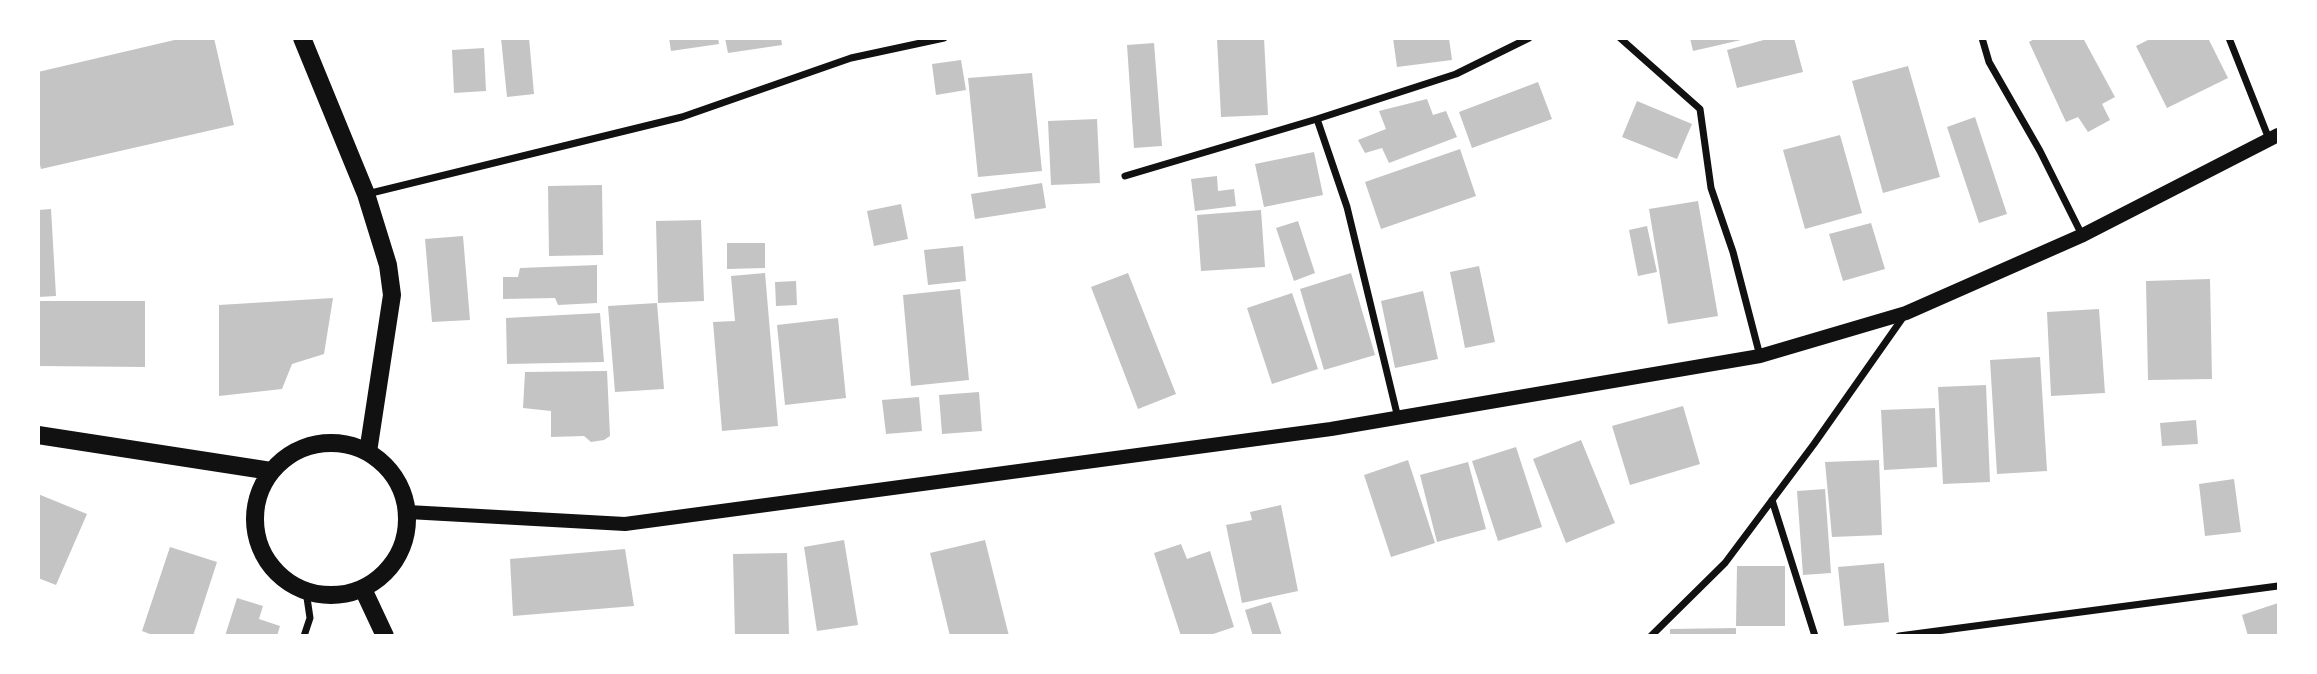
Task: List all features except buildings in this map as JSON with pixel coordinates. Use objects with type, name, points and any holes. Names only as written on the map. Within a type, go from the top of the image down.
[{"type":"main road","points":[[302,38],[366,194],[388,265],[392,295],[368,452]]},
{"type":"main road","points":[[408,512],[625,524],[1398,419],[1760,356],[1906,313],[2083,235],[2274,137]]},
{"type":"main road","points":[[38,435],[271,471]]},
{"type":"main road","points":[[342,443],[368,452],[388,467],[402,488],[408,512],[406,536],[398,558],[383,576],[363,589],[330,596],[306,591],[278,575],[264,556],[256,535],[254,513],[260,491],[271,471],[291,454],[316,444],[342,443]]},
{"type":"main road","points":[[363,589],[385,635]]},
{"type":"street","points":[[366,194],[682,117],[850,58],[944,38]]},
{"type":"street","points":[[1125,176],[1456,75],[1528,38]]},
{"type":"street","points":[[1619,38],[1700,108],[1711,188],[1732,252],[1760,356]]},
{"type":"street","points":[[1982,38],[1989,62],[2083,235]]},
{"type":"street","points":[[2229,38],[2274,137]]},
{"type":"street","points":[[1317,118],[1348,207],[1398,419]]},
{"type":"street","points":[[1651,635],[1725,563],[1814,444],[1906,313]]},
{"type":"street","points":[[1772,500],[1815,635]]},
{"type":"street","points":[[1899,635],[2278,586]]},
{"type":"street","points":[[304,635],[310,618],[306,591]]}]
